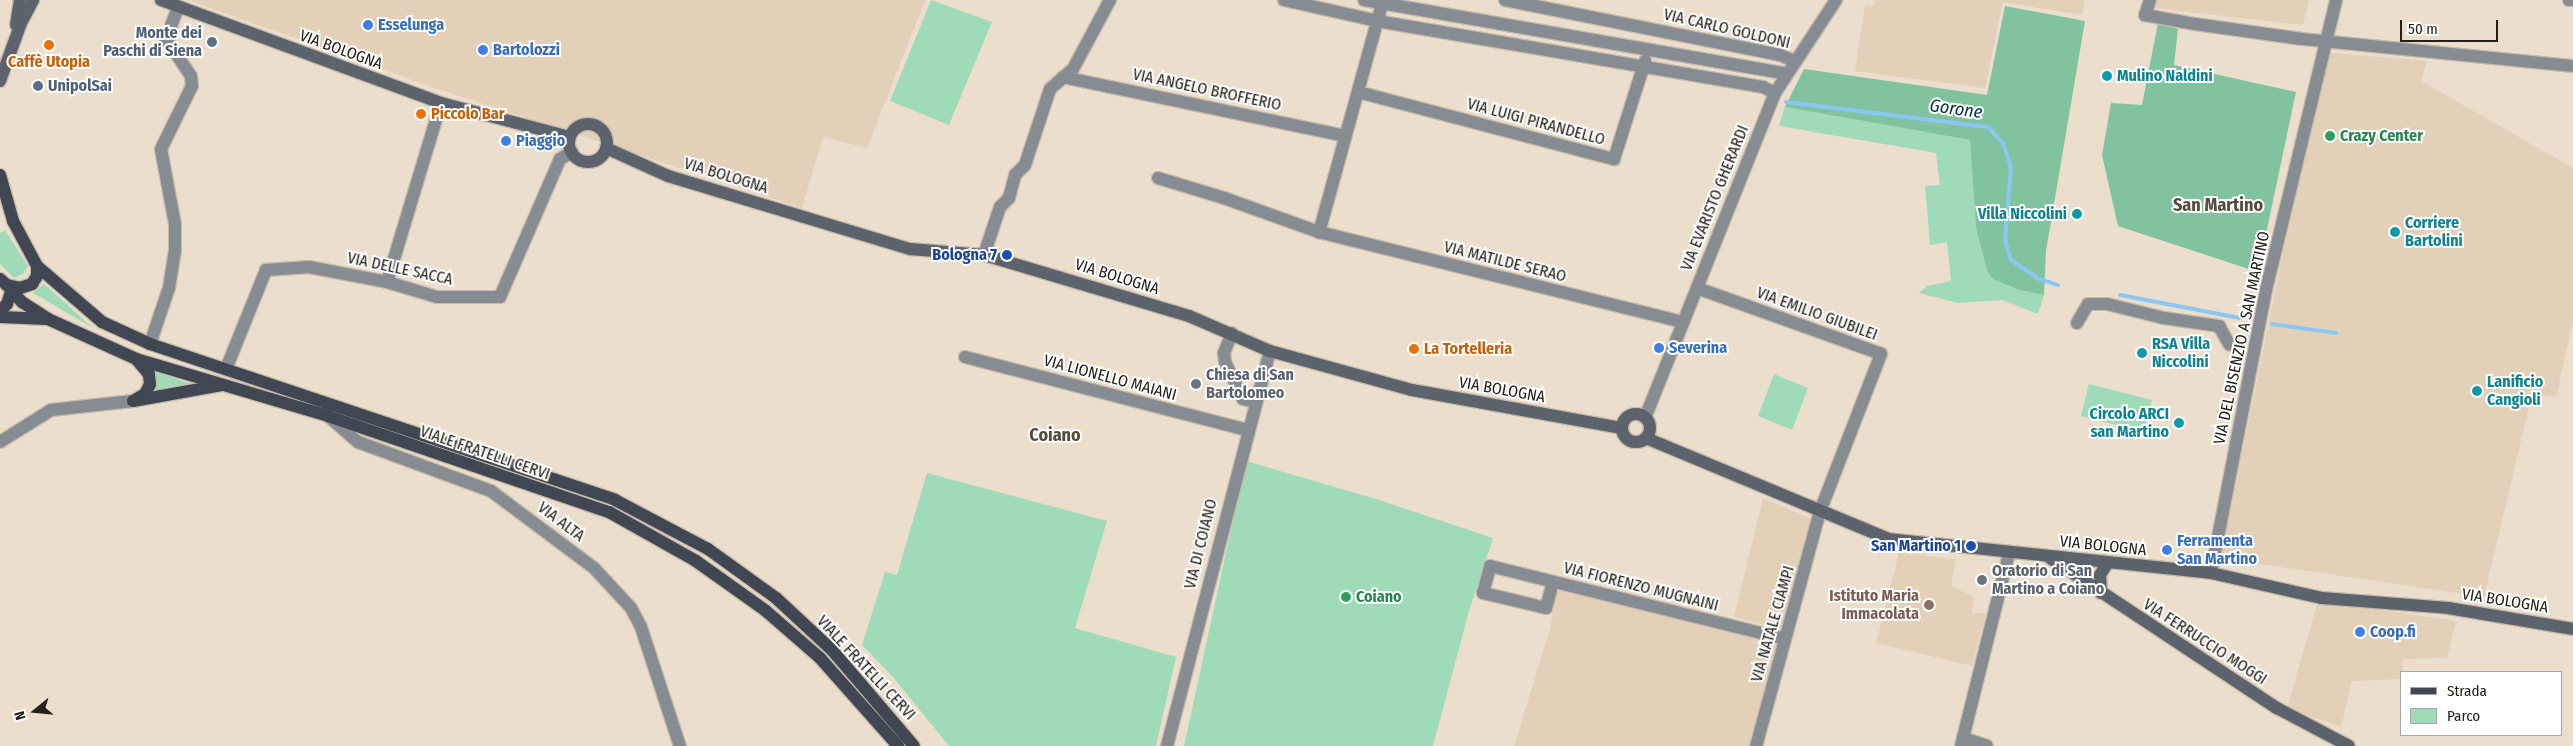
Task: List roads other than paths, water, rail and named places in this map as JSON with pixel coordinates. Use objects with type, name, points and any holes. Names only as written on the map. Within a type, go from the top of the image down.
[{"type":"main road","name":"VIALE FRATELLI CERVI","points":[[0,175],[13,221],[37,266],[102,322],[150,344],[615,500],[708,549],[776,598],[832,650],[914,746]]},
{"type":"main road","points":[[0,316],[12,312],[22,302],[37,276],[37,266]]},
{"type":"main road","points":[[0,311],[7,304],[6,285],[20,288],[32,284]]},
{"type":"main road","name":"VIALE FRATELLI CERVI","points":[[6,285],[22,302],[48,319],[136,359],[328,416],[609,512],[696,561],[766,611],[820,658],[898,746]]},
{"type":"main road","points":[[0,316],[48,319]]},
{"type":"main road","points":[[133,401],[144,394],[150,384],[149,374],[136,359]]},
{"type":"main road","points":[[133,401],[224,384]]},
{"type":"street","points":[[14,41],[20,0]]},
{"type":"street","points":[[0,81],[14,41],[33,0]]},
{"type":"street","name":"VIA BOLOGNA","points":[[161,0],[441,103],[570,137]]},
{"type":"street","points":[[984,255],[1000,207],[1009,198],[1015,175],[1025,165],[1050,89],[1073,69],[1110,0]]},
{"type":"street","points":[[1284,0],[1377,21],[1643,69],[1763,88],[1775,93]]},
{"type":"street","name":"VIA CARLO GOLDONI","points":[[1364,0],[1647,51],[1772,69],[1787,74]]},
{"type":"street","name":"VIA CARLO GOLDONI","points":[[1505,0],[1780,55],[1795,61]]},
{"type":"street","name":"VIA EVARISTO GHERARDI","points":[[1645,418],[1775,93],[1836,0]]},
{"type":"street","points":[[2150,0],[2145,15],[2326,41],[2573,66]]},
{"type":"street","name":"VIA DEL BISENZIO A SAN MARTINO","points":[[2211,573],[2266,290],[2336,0]]},
{"type":"street","points":[[1319,232],[1382,4]]},
{"type":"street","points":[[150,344],[169,288],[175,251],[176,224],[161,150],[192,86],[191,76],[166,39],[178,7]]},
{"type":"street","points":[[1643,69],[1647,51]]},
{"type":"street","name":"VIA LUIGI PIRANDELLO","points":[[1358,92],[1614,159],[1643,69]]},
{"type":"street","name":"VIA ANGELO BROFFERIO","points":[[1063,77],[1345,136]]},
{"type":"street","points":[[387,282],[441,103]]},
{"type":"street","points":[[580,125],[596,126],[606,138],[606,148],[600,157],[590,161],[580,159],[572,152],[570,137],[580,125]]},
{"type":"street","name":"VIA BOLOGNA","points":[[606,148],[668,176],[910,249],[984,255],[1189,316],[1270,351],[1412,390],[1621,428],[1628,440],[1637,442],[1646,438],[1889,539],[2009,554],[2211,573],[2322,598],[2448,608],[2573,629]]},
{"type":"street","name":"VIA DELLE SACCA","points":[[226,369],[266,270],[309,267],[387,282],[437,297],[500,297],[560,159],[572,152]]},
{"type":"street","name":"VIA MATILDE SERAO","points":[[1158,178],[1224,198],[1319,232],[1683,322]]},
{"type":"street","name":"VIA EMILIO GIUBILEI","points":[[1697,288],[1881,354],[1820,511]]},
{"type":"street","points":[[2077,323],[2088,304],[2106,304],[2164,318],[2220,326],[2229,344]]},
{"type":"street","points":[[1232,333],[1224,353],[1225,362],[1243,399],[1255,402]]},
{"type":"street","name":"VIA DI COIANO","points":[[1167,746],[1247,430],[1270,351]]},
{"type":"street","name":"VIA LIONELLO MAIANI","points":[[965,357],[1247,430]]},
{"type":"street","points":[[0,442],[51,410],[133,401]]},
{"type":"street","points":[[1621,428],[1630,415],[1645,418],[1650,430],[1646,438]]},
{"type":"street","name":"VIA ALTA","points":[[328,416],[358,442],[491,491],[594,568],[631,608],[641,627],[680,746]]},
{"type":"street","name":"VIA NATALE CIAMPI","points":[[1756,746],[1820,511]]},
{"type":"street","points":[[1987,746],[1962,742],[2009,554]]},
{"type":"street","name":"VIA FERRUCCIO MOGGI","points":[[2048,557],[2277,708],[2349,746]]},
{"type":"street","points":[[2101,593],[2100,575],[2107,564]]},
{"type":"street","name":"VIA FIORENZO MUGNAINI","points":[[1553,582],[1546,608],[1482,593],[1490,566],[1785,638]]},
{"type":"waterway","name":"Gorone","points":[[1786,102],[1988,127],[2003,143],[2011,167],[2005,240],[2011,260],[2039,279],[2058,285]]},
{"type":"waterway","name":"Gorone","points":[[2120,295],[2240,318]]},
{"type":"waterway","name":"Gorone","points":[[2272,324],[2336,333]]},
{"type":"place","name":"Esselunga","points":[[368,25]]},
{"type":"place","name":"Monte dei Paschi di Siena","points":[[212,42]]},
{"type":"place","name":"Caffè Utopia","points":[[49,45]]},
{"type":"place","name":"Bartolozzi","points":[[483,50]]},
{"type":"place","name":"Mulino Naldini","points":[[2107,76]]},
{"type":"place","name":"UnipolSai","points":[[38,86]]},
{"type":"place","name":"Piccolo Bar","points":[[421,114]]},
{"type":"place","name":"Crazy Center","points":[[2330,136]]},
{"type":"place","name":"Piaggio","points":[[506,141]]},
{"type":"place","name":"Villa Niccolini","points":[[2077,214]]},
{"type":"place","name":"Corriere Bartolini","points":[[2395,232]]},
{"type":"place","name":"Bologna 7","points":[[1007,255]]},
{"type":"place","name":"Severina","points":[[1659,348]]},
{"type":"place","name":"La Tortelleria","points":[[1414,349]]},
{"type":"place","name":"RSA Villa Niccolini","points":[[2142,353]]},
{"type":"place","name":"Chiesa di San Bartolomeo","points":[[1196,384]]},
{"type":"place","name":"Lanificio Cangioli","points":[[2477,391]]},
{"type":"place","name":"Circolo ARCI san Martino","points":[[2179,423]]},
{"type":"place","name":"San Martino 1","points":[[1971,546]]},
{"type":"place","name":"Ferramenta San Martino","points":[[2167,550]]},
{"type":"place","name":"Oratorio di San Martino a Coiano","points":[[1982,580]]},
{"type":"place","name":"Coiano","points":[[1346,597]]},
{"type":"place","name":"Istituto Maria Immacolata","points":[[1929,605]]},
{"type":"place","name":"Coop.fi","points":[[2360,632]]},
{"type":"district","name":"San Martino","points":[[2218,205]]},
{"type":"district","name":"Coiano","points":[[1055,435]]}]
